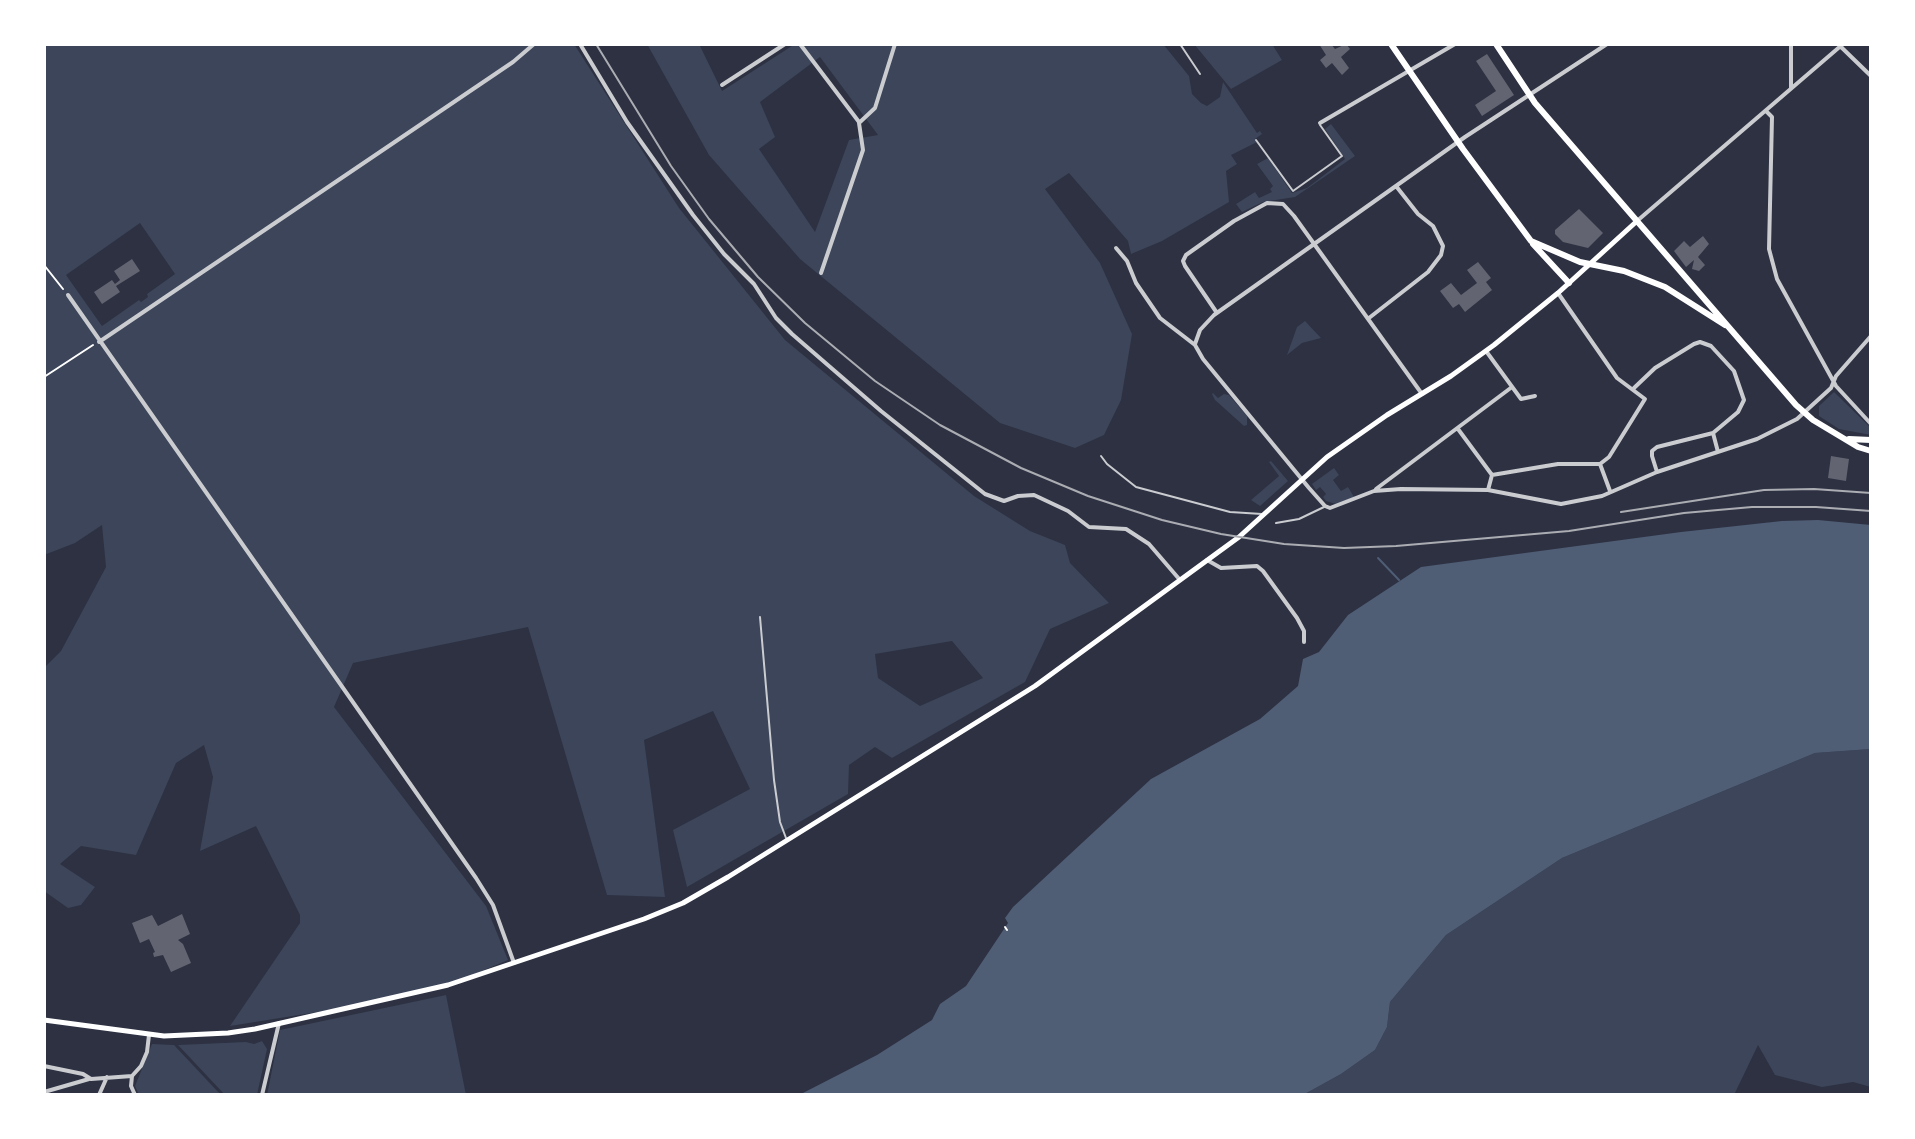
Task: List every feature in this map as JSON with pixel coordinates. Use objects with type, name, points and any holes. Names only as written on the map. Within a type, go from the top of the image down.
[{"type":"main road","points":[[1391,44],[1531,241],[1569,283]]},
{"type":"main road","points":[[1496,44],[1529,94],[1805,413],[1858,447],[1871,451]]},
{"type":"main road","points":[[44,1020],[149,1035],[228,1033],[448,985],[670,909],[702,893],[1023,695],[1239,537],[1345,443],[1486,351],[1558,293],[1637,221]]},
{"type":"main road","points":[[1531,241],[1590,264],[1624,271],[1682,297],[1728,327]]},
{"type":"main road","points":[[1682,297],[1695,288]]},
{"type":"main road","points":[[1849,439],[1871,440]]},
{"type":"street","points":[[580,44],[627,122],[693,215],[724,254],[754,284],[776,318],[792,334],[881,411],[985,494],[1004,501],[1026,494],[1034,495],[1068,511],[1089,527],[1126,529],[1149,544],[1180,580]]},
{"type":"street","points":[[722,85],[785,44]]},
{"type":"street","points":[[800,44],[859,123],[863,150],[821,273]]},
{"type":"street","points":[[859,123],[875,108],[895,44]]},
{"type":"street","points":[[1320,123],[1455,44]]},
{"type":"street","points":[[1195,345],[1200,330],[1217,313],[1458,142],[1607,44]]},
{"type":"street","points":[[1791,44],[1791,88]]},
{"type":"street","points":[[99,342],[490,78],[531,45]]},
{"type":"street","points":[[1637,221],[1841,45],[1871,76]]},
{"type":"street","points":[[1766,111],[1772,117],[1769,249],[1772,264],[1788,301],[1834,383],[1871,424]]},
{"type":"street","points":[[1369,318],[1428,272],[1441,255],[1443,246],[1433,226],[1418,214],[1396,186]]},
{"type":"street","points":[[1217,313],[1183,261],[1186,255],[1234,221],[1267,203],[1283,204],[1422,394]]},
{"type":"street","points":[[1116,248],[1160,318],[1195,345],[1203,359],[1325,506],[1335,507],[1374,491],[1512,387]]},
{"type":"street","points":[[1492,475],[1558,464],[1600,464],[1609,457],[1645,399],[1617,378],[1558,293]]},
{"type":"street","points":[[68,295],[476,878],[493,905],[514,963]]},
{"type":"street","points":[[1374,491],[1488,490],[1561,504],[1587,500],[1657,472],[1757,439],[1805,413],[1831,388],[1836,376],[1871,336]]},
{"type":"street","points":[[1634,388],[1655,368],[1700,342],[1711,346],[1734,371],[1744,400],[1738,412],[1713,433],[1657,447],[1652,451],[1657,472]]},
{"type":"street","points":[[1486,351],[1521,399],[1535,396]]},
{"type":"street","points":[[1458,429],[1492,475]]},
{"type":"street","points":[[1713,433],[1718,452]]},
{"type":"street","points":[[1600,464],[1611,492]]},
{"type":"street","points":[[1488,490],[1492,475]]},
{"type":"street","points":[[1207,560],[1221,568],[1257,566],[1263,571],[1297,618],[1304,631],[1304,642]]},
{"type":"street","points":[[262,1095],[279,1023]]},
{"type":"street","points":[[135,1095],[131,1086],[132,1076],[147,1052],[149,1035]]},
{"type":"street","points":[[44,1066],[83,1074],[91,1079]]},
{"type":"street","points":[[44,1092],[91,1079],[132,1076]]},
{"type":"street","points":[[99,1095],[107,1077]]},
{"type":"lane","points":[[1180,44],[1200,74]]},
{"type":"lane","points":[[1256,140],[1293,191],[1342,156],[1320,123]]},
{"type":"lane","points":[[1101,456],[1136,487],[1230,512],[1263,514]]},
{"type":"lane","points":[[1276,523],[1299,519],[1325,506]]},
{"type":"lane","points":[[760,617],[774,780],[780,822],[788,840]]},
{"type":"path","points":[[44,265],[68,295]]},
{"type":"path","points":[[44,377],[99,342]]},
{"type":"shaded area","points":[[44,44],[574,44],[679,208],[785,340],[974,496],[1030,531],[1065,545],[1070,563],[1109,603],[1050,629],[1025,682],[892,758],[875,747],[849,765],[848,794],[687,887],[673,830],[750,789],[713,711],[644,740],[665,897],[607,895],[528,627],[353,663],[334,707],[486,906],[508,960],[458,981],[380,1002],[230,1026],[300,923],[300,915],[256,826],[200,851],[213,777],[204,745],[176,763],[136,855],[81,846],[60,864],[95,887],[81,905],[68,908],[44,891],[44,668],[61,651],[106,567],[102,525],[75,543],[44,555]],"holes":[[[140,223],[175,274],[141,302],[139,300],[102,326],[66,275]],[[952,641],[983,678],[920,706],[878,678],[875,654]]]},
{"type":"shaded area","points":[[647,44],[699,44],[722,91],[795,44],[1163,44],[1189,76],[1192,94],[1201,103],[1207,106],[1220,97],[1223,82],[1257,133],[1260,131],[1262,134],[1255,139],[1257,142],[1231,155],[1237,164],[1226,171],[1229,202],[1162,241],[1131,254],[1128,241],[1069,173],[1045,189],[1100,263],[1132,334],[1121,400],[1104,435],[1075,448],[1000,423],[800,259],[709,155]],"holes":[[[820,57],[878,135],[849,140],[815,232],[759,149],[775,137],[760,102]]]},
{"type":"shaded area","points":[[1194,44],[1272,44],[1282,60],[1231,89]]},
{"type":"shaded area","points":[[1331,124],[1355,156],[1295,197],[1263,202],[1242,212],[1236,204],[1255,192],[1259,198],[1272,192],[1270,189],[1273,186],[1257,164],[1268,158],[1292,193],[1307,188],[1345,159],[1325,129]]},
{"type":"shaded area","points":[[1305,321],[1321,338],[1302,343],[1287,355],[1297,327]]},
{"type":"shaded area","points":[[1834,392],[1871,428],[1871,435],[1839,429],[1819,416],[1819,406]]},
{"type":"shaded area","points":[[1213,393],[1218,398],[1229,395],[1247,416],[1247,425],[1244,426],[1215,400]]},
{"type":"shaded area","points":[[1271,461],[1288,481],[1260,506],[1251,500],[1279,476]]},
{"type":"shaded area","points":[[1334,468],[1339,475],[1333,480],[1341,491],[1348,487],[1354,497],[1336,504],[1326,501],[1323,497],[1326,494],[1320,487],[1316,490],[1312,484]]},
{"type":"shaded area","points":[[1818,520],[1871,525],[1871,749],[1815,753],[1562,858],[1446,935],[1390,1002],[1387,1027],[1375,1050],[1341,1074],[1303,1095],[799,1095],[877,1055],[932,1020],[940,1004],[966,986],[1008,923],[1005,918],[1013,907],[1151,779],[1260,719],[1298,686],[1303,659],[1319,652],[1348,615],[1421,567],[1681,532]]},
{"type":"shaded area","points":[[1871,749],[1871,1087],[1853,1082],[1822,1087],[1775,1075],[1758,1045],[1734,1095],[1303,1095],[1375,1050],[1387,1027],[1390,1002],[1446,935],[1562,858],[1815,753]]},
{"type":"shaded area","points":[[446,995],[466,1095],[267,1095],[280,1030]]},
{"type":"shaded area","points":[[262,1041],[267,1049],[257,1095],[225,1095],[178,1045],[254,1044]]},
{"type":"shaded area","points":[[152,1044],[174,1045],[221,1095],[139,1095],[135,1086]]},
{"type":"building","points":[[1319,44],[1331,44],[1335,49],[1346,44],[1350,49],[1341,57],[1349,68],[1342,75],[1332,63],[1326,68],[1320,60],[1326,55]]},
{"type":"building","points":[[1487,54],[1514,95],[1482,116],[1475,105],[1496,91],[1476,61]]},
{"type":"building","points":[[1579,209],[1603,233],[1588,248],[1563,242],[1555,234],[1555,230]]},
{"type":"building","points":[[1703,236],[1709,244],[1698,257],[1705,265],[1699,271],[1692,269],[1694,260],[1686,267],[1674,251],[1684,241],[1690,247]]},
{"type":"building","points":[[132,259],[140,271],[116,286],[120,292],[102,304],[94,292],[112,280],[115,284],[120,280],[114,271]]},
{"type":"building","points":[[1478,262],[1491,278],[1486,282],[1492,290],[1465,312],[1459,304],[1453,308],[1440,291],[1451,283],[1461,295],[1477,283],[1467,270]]},
{"type":"building","points":[[1831,456],[1849,459],[1846,481],[1828,478]]},
{"type":"building","points":[[182,914],[190,934],[178,940],[191,963],[171,972],[163,955],[154,957],[149,939],[140,943],[132,923],[152,915],[158,926]]},
{"type":"waterway","points":[[1378,558],[1399,580]]},
{"type":"railway","points":[[596,44],[671,166],[709,219],[758,277],[805,323],[875,381],[940,425],[1021,468],[1088,496],[1162,520],[1221,534],[1284,544],[1344,548],[1569,531],[1684,513],[1752,507],[1871,511]]},
{"type":"railway","points":[[1621,512],[1764,490],[1814,489],[1871,493]]}]
